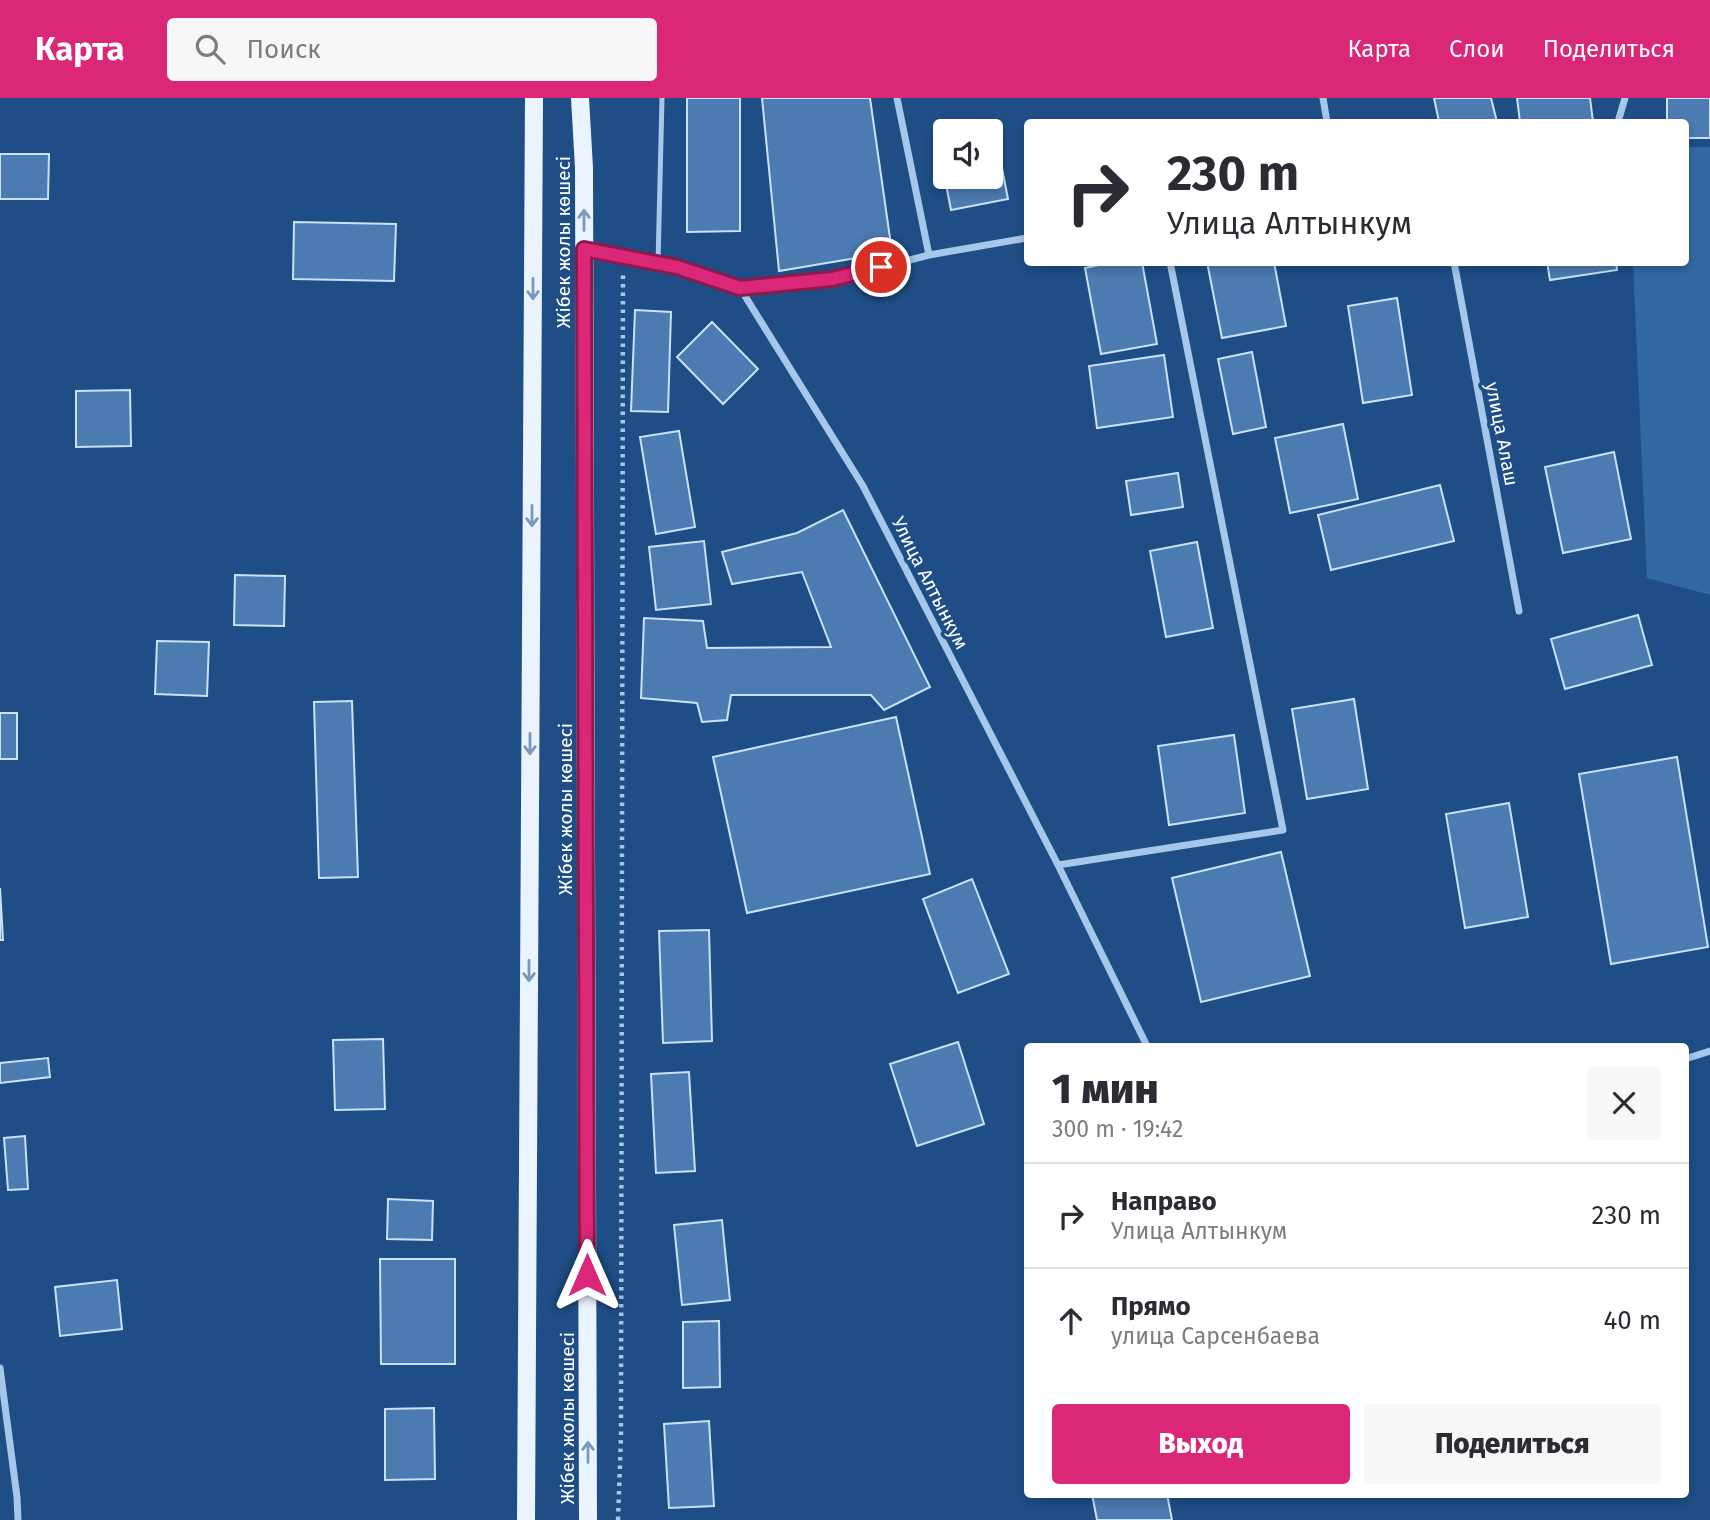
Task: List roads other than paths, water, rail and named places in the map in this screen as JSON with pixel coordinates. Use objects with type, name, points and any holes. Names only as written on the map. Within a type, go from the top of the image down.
[{"type":"main road","name":"Жібек жолы көшесі","points":[[526,1520],[534,98]]},
{"type":"main road","name":"Жібек жолы көшесі","points":[[580,98],[584,168],[587,1520]]},
{"type":"street","points":[[897,98],[929,255]]},
{"type":"street","points":[[1323,98],[1326,119]]},
{"type":"street","points":[[1619,119],[1625,98]]},
{"type":"street","points":[[584,249],[658,263],[740,288],[832,279],[929,255],[1024,239]]},
{"type":"street","points":[[1058,865],[1283,830],[1171,266]]},
{"type":"street","name":"улица Алаш","points":[[1455,266],[1519,611]]},
{"type":"street","name":"Улица Алтынкум","points":[[740,288],[863,486],[1058,865],[1146,1043]]},
{"type":"street","points":[[1689,1058],[1710,1051]]},
{"type":"street","points":[[0,1368],[18,1520]]},
{"type":"lane","points":[[658,263],[662,98]]}]
